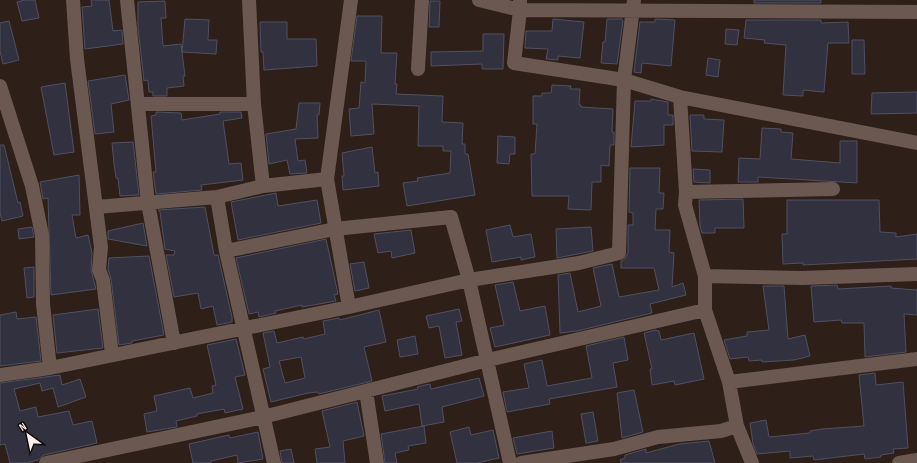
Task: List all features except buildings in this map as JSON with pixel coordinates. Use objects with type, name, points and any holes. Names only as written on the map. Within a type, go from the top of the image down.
[{"type":"street","points":[[73,0],[78,59],[101,247],[99,270],[103,280],[112,354]]},
{"type":"street","points":[[127,0],[148,203],[174,343]]},
{"type":"street","points":[[249,0],[254,104],[263,186]]},
{"type":"street","points":[[349,307],[326,179],[351,0]]},
{"type":"street","points":[[418,69],[422,0]]},
{"type":"street","points":[[479,0],[520,5],[917,12]]},
{"type":"street","points":[[520,5],[514,63],[624,80],[680,97],[917,143]]},
{"type":"street","points":[[0,375],[50,368],[112,354],[174,343],[349,307],[469,280],[578,263],[619,253],[624,80],[633,6]]},
{"type":"street","points":[[0,86],[32,186],[42,235],[43,304],[50,368]]},
{"type":"street","points":[[680,97],[686,192],[685,205],[705,276],[705,310],[730,382],[737,426],[752,463]]},
{"type":"street","points":[[138,104],[254,104]]},
{"type":"street","points":[[96,207],[217,197],[263,186],[326,179]]},
{"type":"street","points":[[686,192],[833,189]]},
{"type":"street","points":[[217,197],[226,251],[274,463]]},
{"type":"street","points":[[226,251],[335,229],[451,217],[469,280],[510,463]]},
{"type":"street","points":[[705,276],[802,278],[917,274]]},
{"type":"street","points":[[46,463],[264,417],[488,360],[705,310]]},
{"type":"street","points":[[730,382],[917,359]]},
{"type":"street","points":[[366,392],[377,463]]},
{"type":"street","points":[[521,463],[614,449],[658,437],[721,431],[737,426]]},
{"type":"street","points":[[899,463],[917,460]]}]
